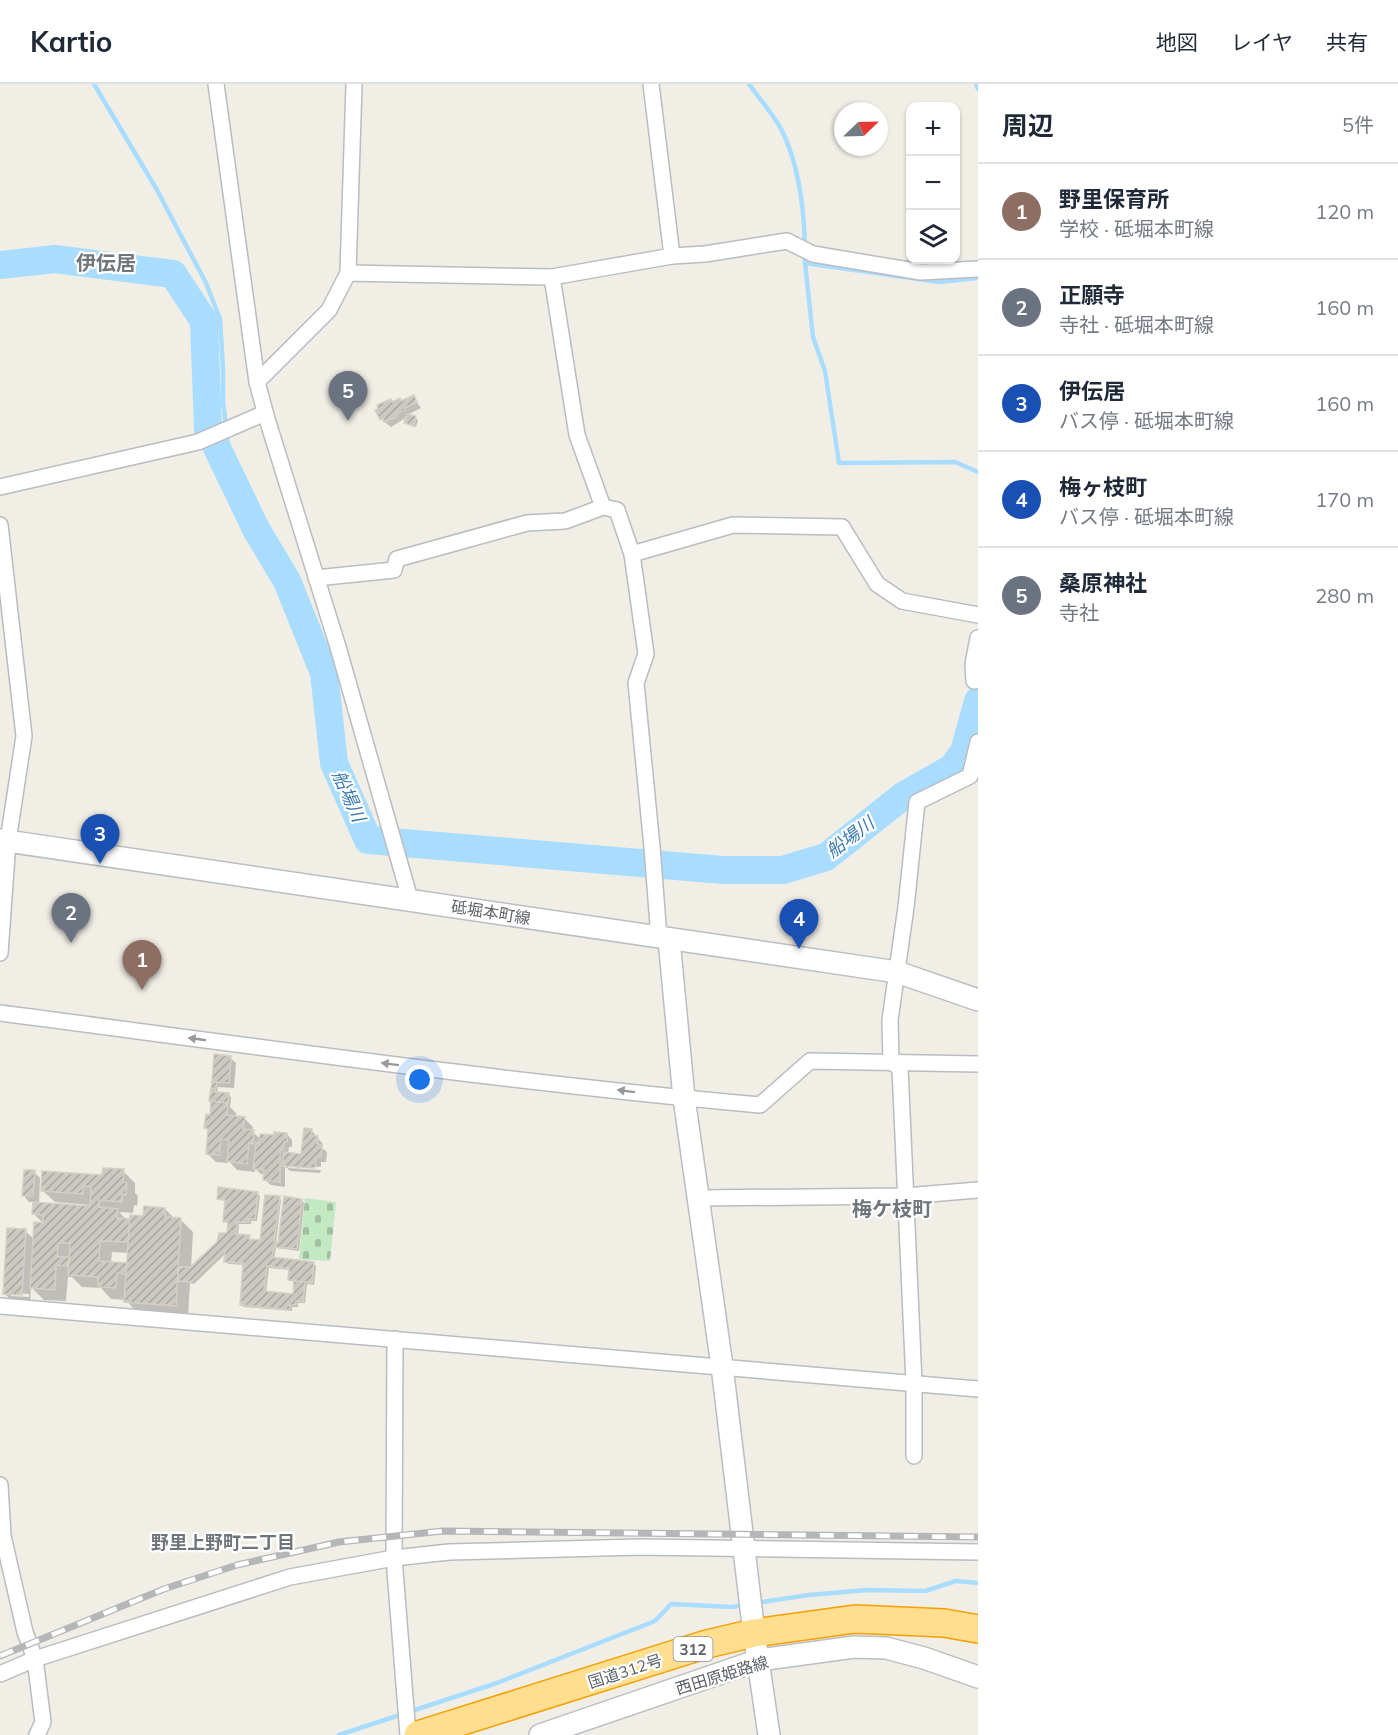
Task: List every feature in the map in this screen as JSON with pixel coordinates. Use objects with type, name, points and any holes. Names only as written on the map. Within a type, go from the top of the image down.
[{"type":"highway","name":"国道312号","points":[[418,1735],[707,1644],[754,1633],[855,1619],[944,1623],[978,1629]]},
{"type":"main road","name":"砥堀本町線","points":[[4,841],[897,972],[978,1000]]},
{"type":"main road","points":[[664,939],[769,1735]]},
{"type":"main road","name":"西田原姫路線","points":[[540,1735],[759,1660],[854,1647],[886,1648],[924,1658],[978,1677]]},
{"type":"street","points":[[216,84],[257,382],[338,647],[410,899]]},
{"type":"street","points":[[257,382],[328,310],[348,273],[354,84]]},
{"type":"street","points":[[651,84],[672,256]]},
{"type":"street","points":[[348,273],[552,277],[672,256],[705,254],[787,241],[813,254],[921,272],[978,269]]},
{"type":"street","points":[[552,277],[577,435],[603,507]]},
{"type":"street","points":[[0,487],[198,442],[265,412]]},
{"type":"street","points":[[316,578],[394,570],[397,559],[527,523],[565,521],[603,507],[617,510],[632,554],[646,654],[636,683],[654,870],[664,939]]},
{"type":"street","points":[[0,525],[24,736],[4,841],[0,953]]},
{"type":"street","points":[[632,554],[733,525],[842,527],[877,584],[902,601],[978,615]]},
{"type":"street","points":[[978,638],[973,664],[974,681],[978,679]]},
{"type":"street","points":[[891,1062],[890,1020],[917,802],[970,776],[978,742]]},
{"type":"street","points":[[0,1013],[365,1061],[760,1105],[810,1061],[978,1064]]},
{"type":"street","points":[[891,1062],[900,1068],[914,1383],[914,1456]]},
{"type":"street","points":[[698,1198],[905,1196],[978,1190]]},
{"type":"street","points":[[0,1306],[978,1389]]},
{"type":"street","points":[[395,1339],[394,1558],[408,1735]]},
{"type":"street","points":[[0,1485],[3,1536],[25,1632],[35,1659],[43,1722],[37,1735]]},
{"type":"street","points":[[0,1674],[35,1659],[290,1577],[394,1558],[449,1552],[628,1548],[978,1552]]},
{"type":"green space","points":[[305,1198],[336,1202],[330,1261],[299,1259]]},
{"type":"building","points":[[414,395],[417,402],[396,414],[397,417],[384,422],[383,418],[380,420],[375,410],[378,409],[377,405],[391,399],[392,402],[400,398],[401,401]]},
{"type":"building","points":[[407,414],[416,416],[414,426],[404,423]]},
{"type":"building","points":[[214,1054],[231,1056],[229,1083],[212,1082]]},
{"type":"building","points":[[212,1082],[217,1082],[215,1092],[229,1093],[228,1103],[209,1101]]},
{"type":"building","points":[[211,1101],[228,1103],[227,1115],[245,1117],[243,1129],[254,1130],[253,1144],[249,1143],[247,1164],[227,1161],[229,1140],[221,1139],[219,1155],[206,1154],[208,1129],[204,1128],[206,1114],[210,1115]]},
{"type":"building","points":[[304,1128],[312,1129],[311,1136],[318,1136],[317,1144],[322,1145],[321,1157],[316,1157],[315,1168],[282,1166],[284,1152],[301,1154]]},
{"type":"building","points":[[274,1132],[287,1133],[287,1142],[284,1142],[283,1150],[280,1150],[280,1182],[263,1180],[264,1170],[253,1169],[256,1142],[259,1143],[260,1134],[274,1135]]},
{"type":"building","points":[[103,1168],[124,1169],[123,1182],[127,1183],[126,1195],[122,1194],[122,1202],[99,1200],[99,1207],[118,1209],[117,1218],[130,1219],[128,1242],[100,1241],[99,1261],[127,1263],[126,1274],[117,1273],[116,1288],[98,1287],[98,1277],[68,1275],[70,1243],[58,1243],[57,1257],[69,1257],[68,1266],[56,1265],[55,1290],[30,1288],[34,1222],[43,1223],[43,1215],[32,1214],[33,1202],[90,1206],[91,1187],[83,1186],[83,1194],[41,1191],[42,1171],[102,1175]]},
{"type":"building","points":[[24,1170],[35,1170],[33,1196],[22,1196]]},
{"type":"building","points":[[218,1187],[258,1192],[255,1219],[249,1219],[249,1222],[237,1222],[236,1234],[250,1235],[249,1239],[260,1240],[265,1195],[280,1196],[274,1241],[278,1242],[284,1196],[302,1199],[297,1249],[274,1247],[272,1257],[314,1262],[312,1283],[305,1282],[303,1302],[296,1301],[296,1305],[290,1305],[290,1310],[240,1305],[243,1263],[224,1262],[225,1250],[191,1282],[177,1281],[178,1267],[190,1267],[217,1242],[219,1233],[227,1233],[228,1222],[223,1222],[225,1200],[217,1199]],"holes":[[[267,1266],[289,1269],[288,1280],[301,1282],[294,1281],[293,1294],[264,1291]]]},
{"type":"building","points":[[144,1206],[165,1208],[165,1217],[181,1218],[176,1306],[124,1302],[130,1215],[143,1216]]},
{"type":"building","points":[[7,1228],[26,1229],[22,1295],[3,1294]]},
{"type":"waterway","points":[[94,84],[157,190],[206,283],[220,319],[223,401],[228,446],[243,480],[256,529]]},
{"type":"waterway","points":[[749,84],[777,122],[789,148],[800,189],[805,246]]},
{"type":"waterway","points":[[976,84],[978,89]]},
{"type":"waterway","points":[[805,254],[805,263],[939,282],[978,278]]},
{"type":"waterway","name":"船場川","points":[[0,265],[55,259],[173,274],[204,321],[208,429],[256,529],[287,581],[324,673],[334,763],[368,840],[723,870],[783,870],[826,857],[903,796],[952,768],[964,752],[978,701]]},
{"type":"waterway","points":[[805,263],[813,337],[825,371],[839,463],[955,462],[978,472]]},
{"type":"waterway","points":[[755,1603],[867,1590],[925,1591],[956,1581],[978,1583]]},
{"type":"waterway","points":[[339,1735],[497,1683],[655,1621],[671,1604],[732,1607],[744,1605]]},
{"type":"railway","points":[[0,1656],[164,1589],[237,1565],[339,1542],[443,1531],[978,1537]]},
{"type":"place","name":"桑原神社","points":[[348,421]]},
{"type":"place","name":"伊伝居","points":[[100,864]]},
{"type":"place","name":"正願寺","points":[[71,943]]},
{"type":"place","name":"梅ヶ枝町","points":[[799,949]]},
{"type":"place","name":"野里保育所","points":[[142,990]]},
{"type":"district","name":"伊伝居","points":[[106,262]]},
{"type":"district","name":"梅ケ枝町","points":[[892,1208]]},
{"type":"district","name":"野里上野町二丁目","points":[[223,1542]]}]
